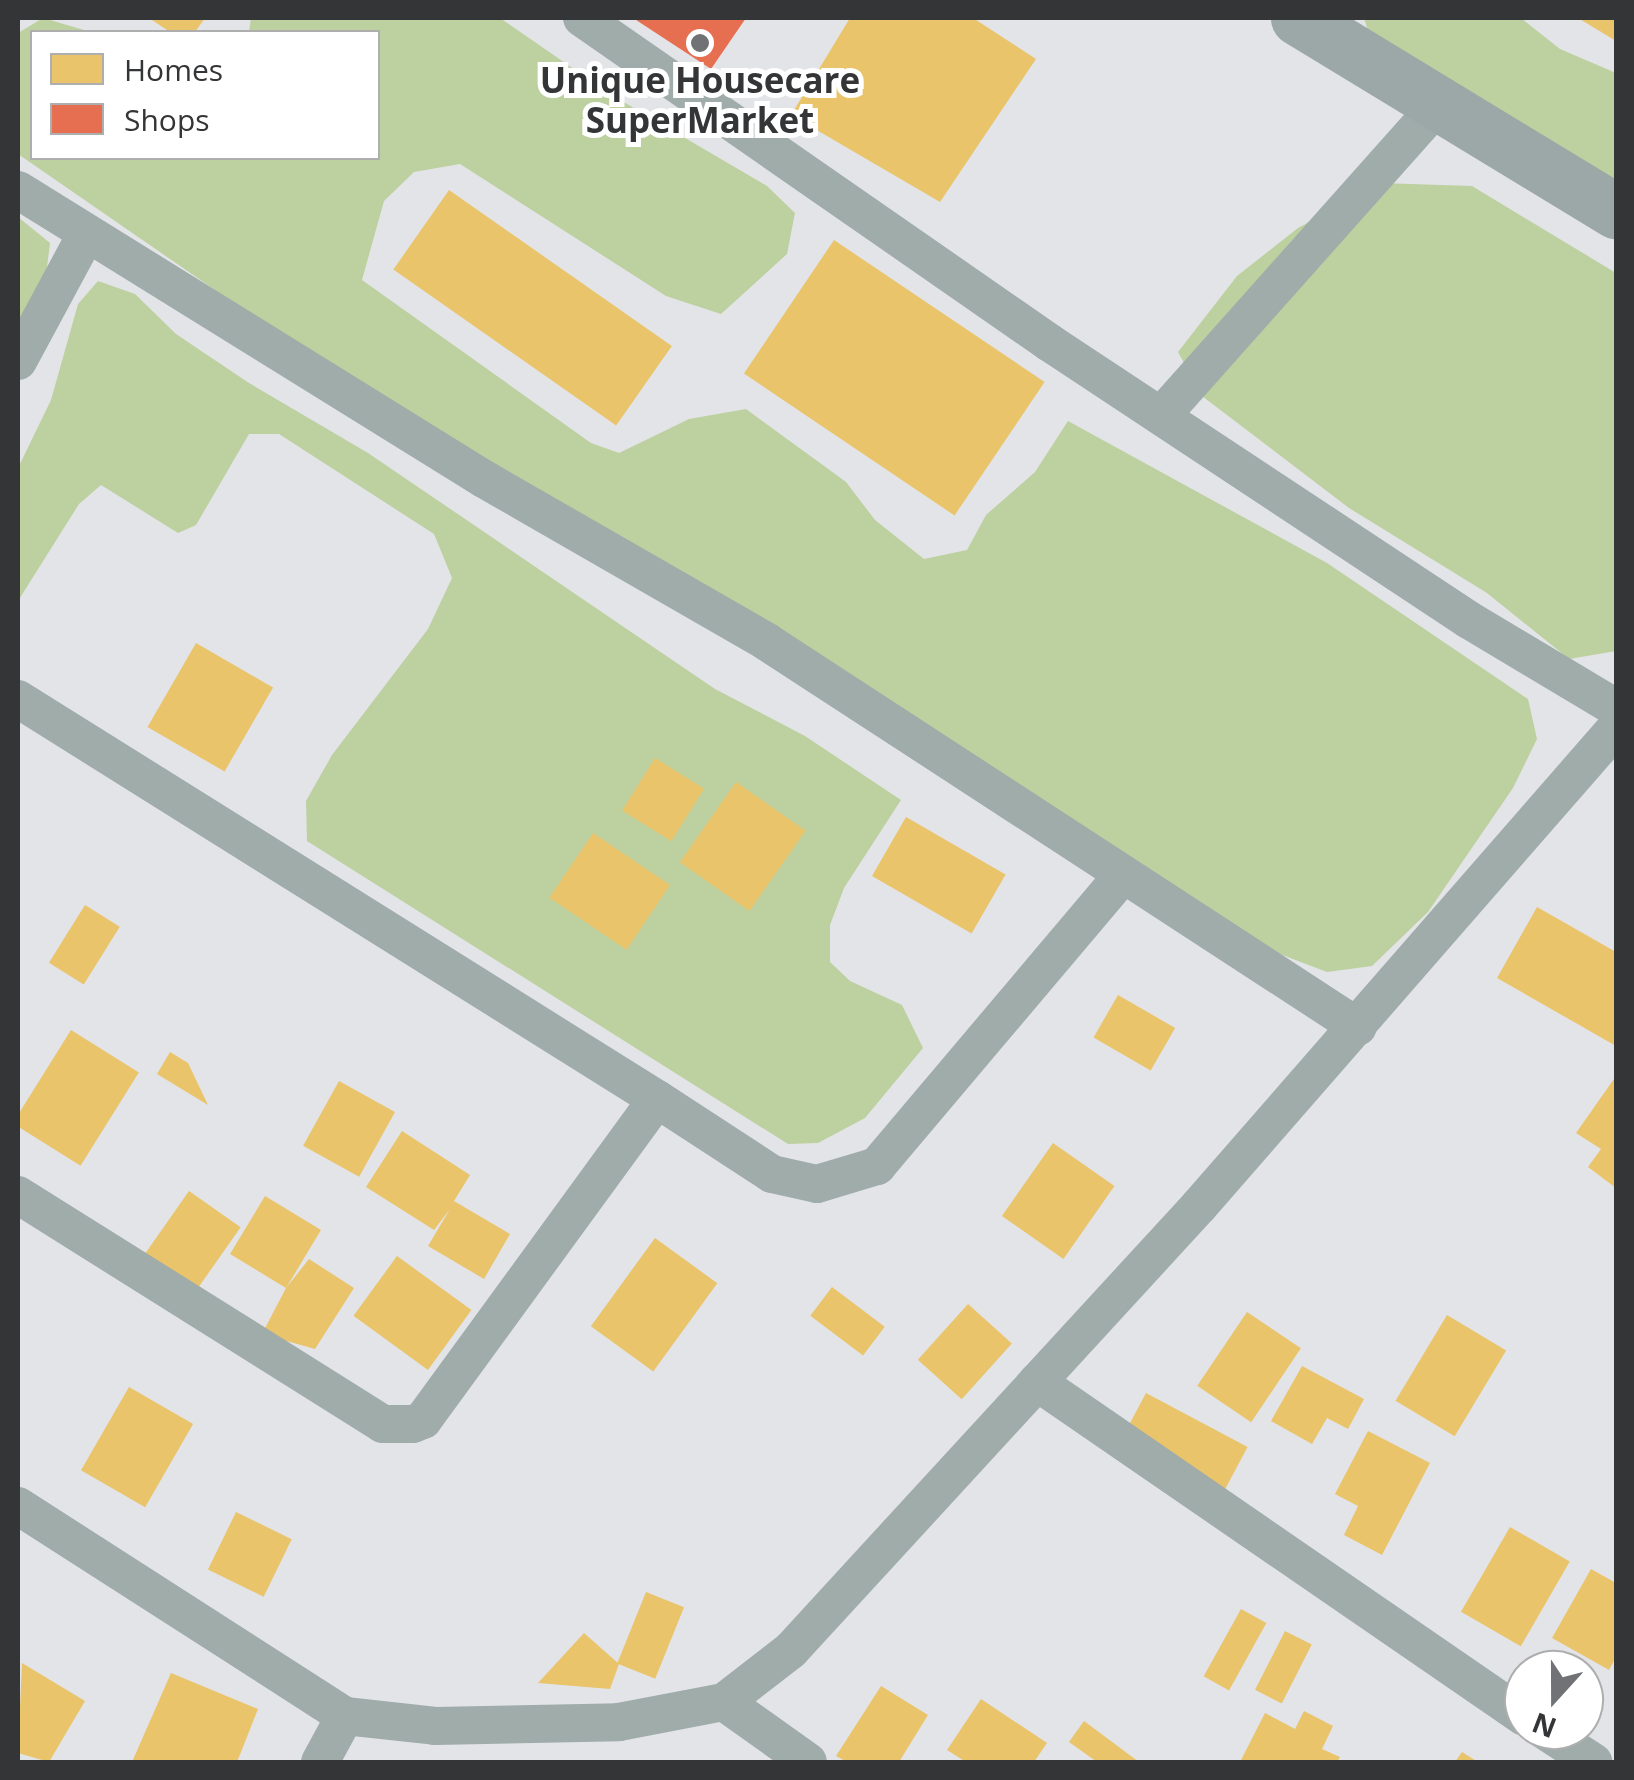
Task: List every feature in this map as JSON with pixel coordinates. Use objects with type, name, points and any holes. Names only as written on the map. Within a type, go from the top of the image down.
[{"type":"highway","points":[[1321,23],[1440,103],[1616,211]]},
{"type":"street","points":[[582,18],[1161,416],[1469,620],[1616,708]]},
{"type":"street","points":[[1161,416],[1440,103]]},
{"type":"street","points":[[18,190],[484,479],[767,642],[1358,1027]]},
{"type":"street","points":[[18,361],[87,233]]},
{"type":"street","points":[[18,699],[772,1174],[818,1184],[877,1166],[1122,876]]},
{"type":"street","points":[[18,1506],[345,1716],[434,1726],[619,1722],[724,1702],[791,1650],[1037,1382],[1358,1027],[1616,728]]},
{"type":"street","points":[[18,1195],[397,1428],[423,1420],[657,1099]]},
{"type":"street","points":[[1037,1382],[1504,1703]]},
{"type":"street","points":[[724,1702],[808,1762]]},
{"type":"street","points":[[320,1762],[345,1716]]},
{"type":"green space","points":[[43,18],[84,30],[30,30],[30,160],[380,160],[380,30],[249,30],[251,18],[500,18],[610,94],[767,186],[795,213],[787,254],[721,314],[666,296],[460,164],[414,172],[384,201],[362,280],[591,443],[619,453],[689,419],[746,409],[846,482],[875,520],[924,559],[967,550],[986,515],[1035,472],[1068,421],[1327,563],[1528,699],[1537,739],[1513,788],[1428,912],[1372,966],[1327,972],[1259,946],[561,529],[18,154],[18,33]]},
{"type":"green space","points":[[1364,18],[1521,18],[1560,49],[1616,73],[1616,201],[1370,37]]},
{"type":"green space","points":[[1380,183],[1472,186],[1616,273],[1616,651],[1569,659],[1487,593],[1349,508],[1202,396],[1178,352],[1237,276],[1298,228]]},
{"type":"green space","points":[[18,217],[50,243],[46,275],[18,324]]},
{"type":"green space","points":[[98,281],[135,294],[176,334],[249,383],[368,453],[715,689],[805,736],[901,800],[844,888],[830,925],[830,962],[850,981],[902,1005],[923,1048],[865,1118],[818,1143],[788,1144],[307,841],[306,801],[332,755],[428,629],[452,578],[434,534],[279,434],[249,434],[196,525],[178,533],[101,485],[79,504],[18,601],[18,468],[51,400],[78,304]]},
{"type":"building: Homes","points":[[149,18],[205,18],[196,30],[167,30]]},
{"type":"building: Homes","points":[[850,18],[973,18],[1036,59],[940,202],[791,115]]},
{"type":"building: Homes","points":[[1578,18],[1616,18],[1616,41]]},
{"type":"building: Homes","points":[[449,190],[672,346],[616,425],[393,269]]},
{"type":"building: Homes","points":[[834,240],[1045,382],[955,516],[744,373]]},
{"type":"building: Homes","points":[[196,643],[273,688],[225,772],[148,727]]},
{"type":"building: Homes","points":[[655,758],[704,789],[671,841],[622,811]]},
{"type":"building: Homes","points":[[736,782],[806,831],[749,911],[680,862]]},
{"type":"building: Homes","points":[[906,817],[1006,874],[972,933],[872,876]]},
{"type":"building: Homes","points":[[593,833],[670,885],[626,950],[549,898]]},
{"type":"building: Homes","points":[[85,905],[120,927],[84,984],[49,963]]},
{"type":"building: Homes","points":[[1537,907],[1616,952],[1616,1046],[1497,978]]},
{"type":"building: Homes","points":[[1118,995],[1175,1028],[1151,1070],[1094,1037]]},
{"type":"building: Homes","points":[[71,1030],[139,1072],[81,1166],[18,1127],[18,1115]]},
{"type":"building: Homes","points":[[170,1052],[188,1063],[208,1105],[157,1074]]},
{"type":"building: Homes","points":[[1616,1076],[1616,1188],[1588,1167],[1601,1149],[1576,1133]]},
{"type":"building: Homes","points":[[339,1081],[395,1112],[359,1177],[303,1146]]},
{"type":"building: Homes","points":[[402,1131],[470,1175],[454,1201],[510,1234],[484,1279],[428,1246],[450,1209],[434,1230],[366,1187]]},
{"type":"building: Homes","points":[[1053,1143],[1114,1186],[1063,1259],[1002,1216]]},
{"type":"building: Homes","points":[[189,1191],[241,1227],[192,1296],[141,1260]]},
{"type":"building: Homes","points":[[265,1196],[321,1230],[286,1288],[230,1254]]},
{"type":"building: Homes","points":[[655,1238],[717,1283],[653,1371],[591,1326]]},
{"type":"building: Homes","points":[[397,1256],[471,1310],[428,1370],[354,1316]]},
{"type":"building: Homes","points":[[309,1259],[354,1288],[315,1349],[262,1334],[286,1288]]},
{"type":"building: Homes","points":[[832,1287],[885,1327],[863,1355],[810,1316]]},
{"type":"building: Homes","points":[[968,1304],[1012,1343],[962,1399],[918,1360]]},
{"type":"building: Homes","points":[[1247,1312],[1301,1348],[1251,1422],[1197,1386]]},
{"type":"building: Homes","points":[[1447,1315],[1506,1351],[1455,1436],[1395,1401]]},
{"type":"building: Homes","points":[[1302,1366],[1364,1399],[1348,1429],[1327,1418],[1312,1444],[1271,1421]]},
{"type":"building: Homes","points":[[129,1387],[193,1424],[145,1507],[81,1470]]},
{"type":"building: Homes","points":[[1146,1393],[1248,1447],[1222,1496],[1120,1442]]},
{"type":"building: Homes","points":[[1368,1431],[1430,1463],[1382,1555],[1344,1535],[1358,1506],[1335,1494]]},
{"type":"building: Homes","points":[[236,1512],[292,1539],[264,1597],[208,1570]]},
{"type":"building: Homes","points":[[1510,1527],[1570,1562],[1521,1646],[1461,1612]]},
{"type":"building: Homes","points":[[1591,1569],[1616,1583],[1616,1657],[1609,1670],[1604,1667],[1604,1650],[1573,1650],[1552,1638]]},
{"type":"building: Homes","points":[[646,1592],[684,1607],[655,1679],[617,1663]]},
{"type":"building: Homes","points":[[1241,1609],[1266,1623],[1229,1690],[1204,1676]]},
{"type":"building: Homes","points":[[1285,1631],[1312,1645],[1282,1703],[1255,1690]]},
{"type":"building: Homes","points":[[584,1633],[619,1664],[610,1689],[538,1683]]},
{"type":"building: Homes","points":[[22,1663],[85,1701],[49,1762],[18,1753]]},
{"type":"building: Homes","points":[[171,1673],[258,1709],[237,1762],[132,1762]]},
{"type":"building: Homes","points":[[881,1686],[928,1715],[899,1762],[847,1762],[836,1756]]},
{"type":"building: Homes","points":[[981,1699],[1047,1743],[1034,1762],[966,1762],[947,1750]]},
{"type":"building: Homes","points":[[1304,1711],[1333,1726],[1322,1749],[1340,1757],[1337,1762],[1240,1762],[1265,1713],[1295,1729]]},
{"type":"building: Homes","points":[[1084,1721],[1139,1762],[1097,1762],[1069,1742]]},
{"type":"building: Homes","points":[[1462,1752],[1478,1762],[1455,1762]]},
{"type":"building: Shops","name":"Unique Housecare SuperMarket","points":[[633,18],[746,18],[711,69]]},
{"type":"place","name":"Unique Housecare SuperMarket","points":[[700,43]]}]
